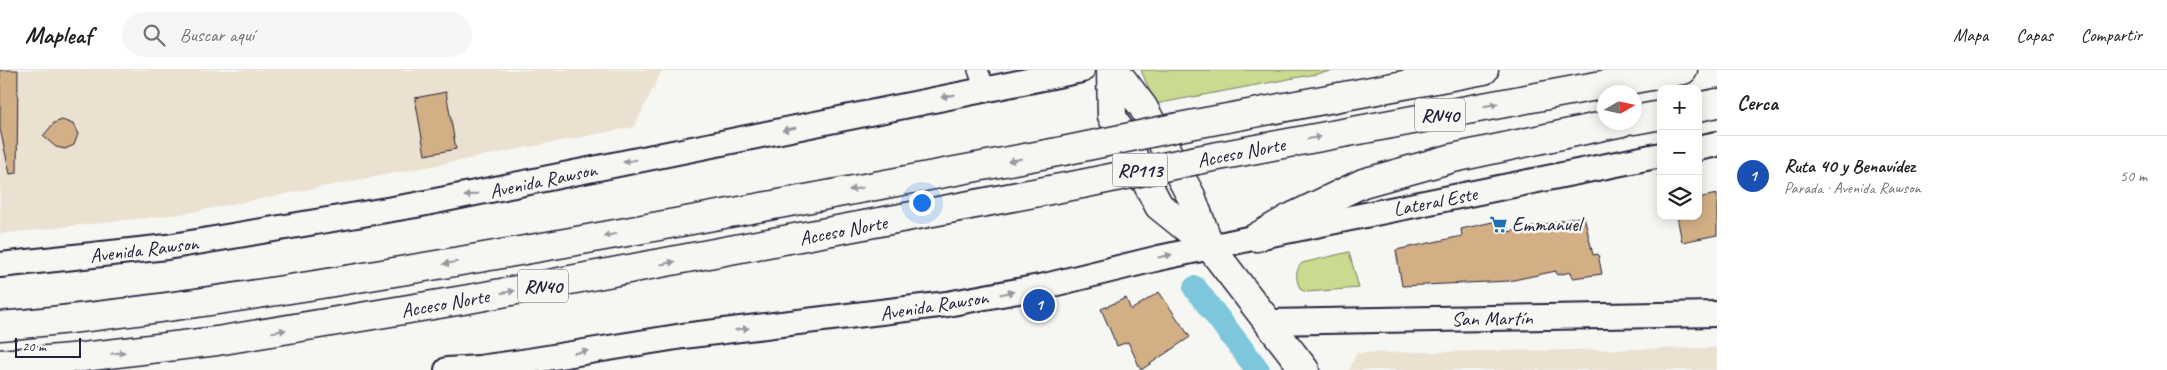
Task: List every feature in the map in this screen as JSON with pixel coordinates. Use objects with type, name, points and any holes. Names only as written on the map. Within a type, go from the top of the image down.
[{"type":"main road","name":"RP113","points":[[1111,70],[1112,116],[1159,206],[1210,247],[1305,370]]},
{"type":"main road","name":"RP113","points":[[1115,70],[1143,107],[1191,196],[1210,247]]},
{"type":"main road","name":"Acceso Norte","points":[[0,326],[77,319],[211,302],[455,263],[1063,151],[1179,127],[1484,70]]},
{"type":"main road","name":"Acceso Norte","points":[[0,364],[83,357],[217,341],[469,300],[1082,184],[1197,160],[1683,70]]},
{"type":"main road","points":[[1702,106],[1717,103]]},
{"type":"main road","points":[[1642,119],[1657,116]]},
{"type":"main road","points":[[1257,237],[1290,218],[1363,183],[1453,158],[1597,127]]},
{"type":"street","name":"Avenida Rawson","points":[[0,265],[167,247],[407,207],[507,188],[981,79],[1082,70]]},
{"type":"street","points":[[1702,147],[1717,144]]},
{"type":"street","name":"Lateral Este","points":[[1210,247],[1657,156]]},
{"type":"street","name":"Avenida Rawson","points":[[446,370],[479,369],[683,336],[947,304],[1045,286],[1210,247]]},
{"type":"street","name":"San Martín","points":[[1268,322],[1717,314]]},
{"type":"shaded area","points":[[0,70],[662,70],[634,127],[181,214],[0,234]]},
{"type":"shaded area","points":[[1717,348],[1717,370],[1349,370],[1357,353]]},
{"type":"green space","points":[[1141,70],[1337,70],[1155,104]]},
{"type":"green space","points":[[1349,252],[1359,288],[1307,292],[1301,290],[1297,276],[1299,266],[1302,263]]},
{"type":"building","points":[[0,70],[18,70],[17,173],[10,174],[0,129]]},
{"type":"building","points":[[446,92],[456,149],[425,155],[415,98]]},
{"type":"building","points":[[62,120],[73,124],[78,134],[74,145],[65,149],[56,147],[43,136],[54,123]]},
{"type":"building","points":[[1717,194],[1717,235],[1682,242],[1678,220],[1702,220],[1702,197]]},
{"type":"building","points":[[1584,216],[1593,255],[1598,254],[1602,274],[1573,278],[1571,272],[1557,275],[1556,271],[1509,281],[1402,286],[1396,250],[1462,236],[1461,229],[1506,219],[1508,232]]},
{"type":"building","points":[[1159,292],[1190,337],[1141,370],[1128,342],[1117,346],[1101,309],[1126,298],[1131,310]]},
{"type":"waterway","points":[[1195,288],[1258,370]]},
{"type":"place","name":"Emmanuel","points":[[1498,224]]},
{"type":"place","name":"Ruta 40 y Benavídez","points":[[1039,305]]}]
